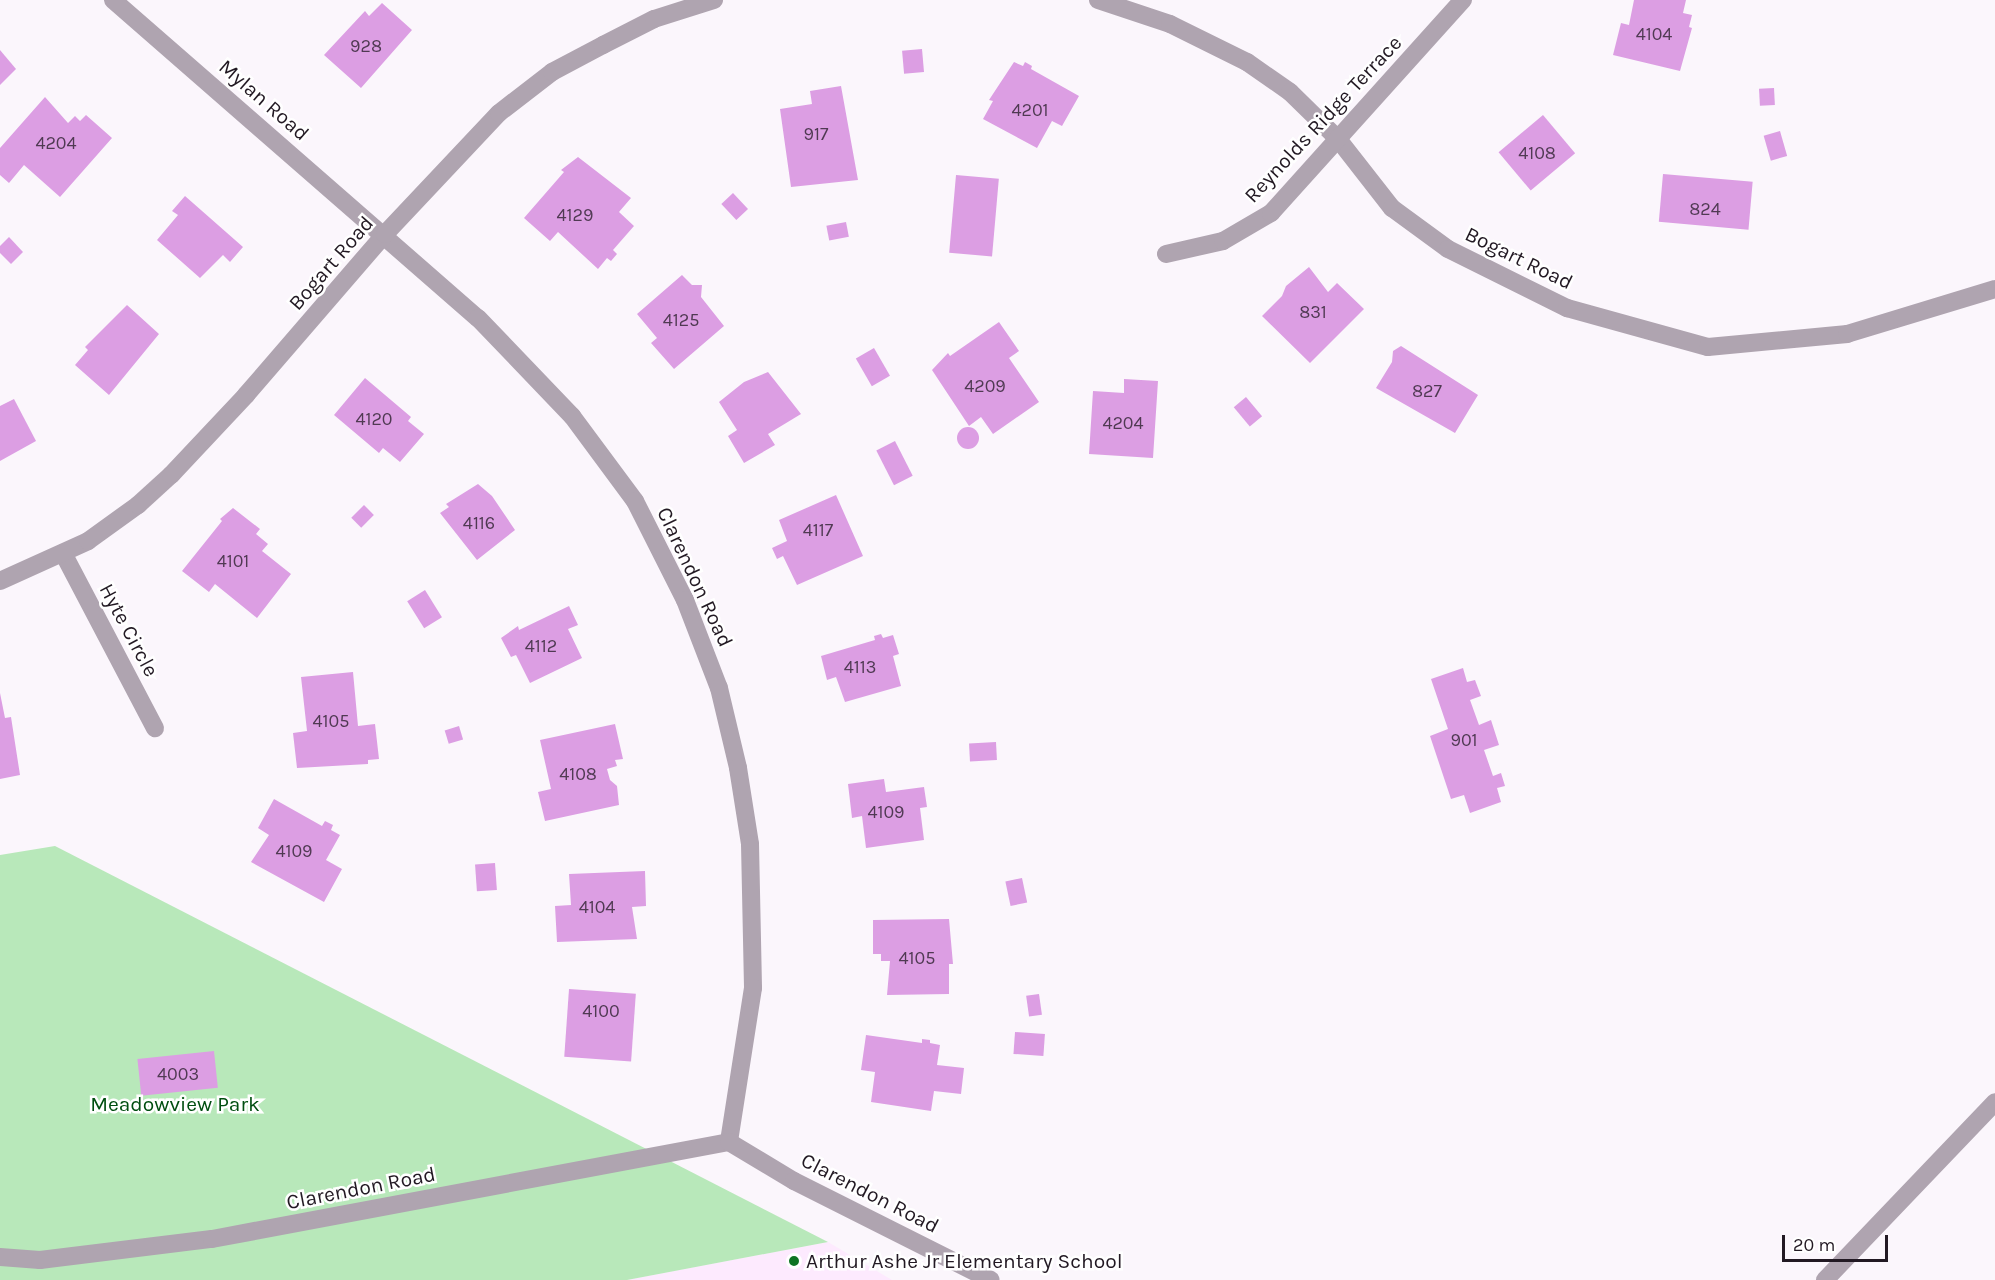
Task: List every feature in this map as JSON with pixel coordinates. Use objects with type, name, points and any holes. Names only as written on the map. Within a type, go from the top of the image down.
[{"type":"street","name":"Mylan Road","points":[[113,0],[384,234]]},
{"type":"street","name":"Bogart Road","points":[[0,581],[88,541],[138,505],[171,475],[246,395],[384,234],[499,113],[552,72],[654,19],[714,0]]},
{"type":"street","name":"Bogart Road","points":[[1098,0],[1170,24],[1247,62],[1290,92],[1338,139],[1392,208],[1448,249],[1567,308],[1708,347],[1847,334],[1995,289]]},
{"type":"street","name":"Reynolds Ridge Terrace","points":[[1166,254],[1223,241],[1247,230],[1271,213],[1463,0]]},
{"type":"street","name":"Clarendon Road","points":[[384,234],[478,318],[572,416],[635,501],[685,600],[719,688],[738,768],[750,844],[753,929],[753,988],[729,1142]]},
{"type":"street","name":"Hyte Circle","points":[[63,553],[155,728]]},
{"type":"street","points":[[1825,1280],[1995,1102]]},
{"type":"street","name":"Clarendon Road","points":[[0,1257],[40,1260],[212,1239],[729,1142],[794,1181],[992,1280]]},
{"type":"shaded area","name":"Arthur Ashe Jr Elementary School","points":[[828,1242],[892,1280],[627,1280]]},
{"type":"green space","name":"Meadowview Park","points":[[55,846],[828,1242],[627,1280],[0,1280],[0,855]]},
{"type":"building","points":[[1634,0],[1686,0],[1683,13],[1692,15],[1689,27],[1692,28],[1680,71],[1613,55],[1621,23],[1629,25]]},
{"type":"building","points":[[382,3],[412,30],[361,88],[324,55],[365,11],[369,16]]},
{"type":"building","points":[[922,49],[924,72],[904,74],[902,51]]},
{"type":"building","points":[[0,50],[16,69],[0,85]]},
{"type":"building","points":[[1014,62],[1023,66],[1025,62],[1032,66],[1031,69],[1079,96],[1062,126],[1052,121],[1037,148],[983,119],[993,101],[989,100]]},
{"type":"building","points":[[841,86],[858,180],[791,187],[780,109],[812,104],[810,91]]},
{"type":"building","points":[[1774,88],[1775,105],[1760,106],[1759,89]]},
{"type":"building","points":[[45,97],[68,123],[75,116],[80,121],[86,115],[112,138],[60,197],[24,165],[9,183],[0,175],[0,148]]},
{"type":"building","points":[[1543,115],[1575,153],[1531,191],[1499,152]]},
{"type":"building","points":[[1780,131],[1787,156],[1771,161],[1764,136]]},
{"type":"building","points":[[578,157],[631,198],[619,212],[634,226],[613,250],[617,254],[611,261],[607,258],[598,269],[558,232],[550,241],[524,218],[564,172],[561,170]]},
{"type":"building","points":[[1663,174],[1753,182],[1748,230],[1659,222]]},
{"type":"building","points":[[956,175],[999,179],[992,256],[949,253]]},
{"type":"building","points":[[733,193],[748,209],[736,220],[721,204]]},
{"type":"building","points":[[185,196],[243,247],[230,262],[223,255],[200,278],[157,240],[178,215],[172,211]]},
{"type":"building","points":[[846,222],[849,237],[829,241],[826,226]]},
{"type":"building","points":[[9,237],[23,252],[11,264],[0,253],[0,246]]},
{"type":"building","points":[[1309,267],[1328,292],[1337,283],[1364,309],[1310,363],[1262,316],[1282,296],[1286,286]]},
{"type":"building","points":[[682,275],[692,285],[702,285],[701,297],[724,326],[674,369],[651,343],[657,338],[637,314]]},
{"type":"building","points":[[127,305],[159,334],[109,395],[75,365],[88,350],[85,347]]},
{"type":"building","points":[[999,322],[1019,351],[1009,358],[1039,402],[993,434],[981,417],[969,426],[932,370],[948,353],[950,356]]},
{"type":"building","points":[[1401,346],[1478,395],[1455,433],[1376,388],[1392,362],[1393,351]]},
{"type":"building","points":[[874,348],[890,376],[872,386],[856,358]]},
{"type":"building","points":[[768,372],[801,414],[768,434],[775,445],[744,463],[728,436],[737,430],[719,402],[744,382]]},
{"type":"building","points":[[365,378],[411,417],[408,421],[424,434],[400,462],[383,448],[379,453],[334,415]]},
{"type":"building","points":[[1124,379],[1158,381],[1153,458],[1089,454],[1093,391],[1124,393]]},
{"type":"building","points":[[1246,397],[1262,416],[1250,426],[1234,407]]},
{"type":"building","points":[[14,399],[36,441],[0,461],[0,406]]},
{"type":"building","points":[[968,427],[978,434],[979,438],[972,448],[968,449],[958,442],[957,438],[964,428]]},
{"type":"building","points":[[895,441],[913,476],[894,485],[876,451]]},
{"type":"building","points":[[478,484],[492,496],[515,530],[477,560],[440,513],[449,507],[446,504]]},
{"type":"building","points":[[836,495],[863,556],[797,585],[783,556],[777,559],[772,548],[787,541],[779,520]]},
{"type":"building","points":[[364,505],[374,515],[361,528],[351,518]]},
{"type":"building","points":[[233,508],[260,529],[256,534],[268,544],[262,551],[291,574],[257,618],[215,584],[209,592],[182,571],[222,521],[220,519]]},
{"type":"building","points":[[425,590],[442,617],[424,628],[407,601]]},
{"type":"building","points":[[569,606],[578,625],[568,629],[582,658],[530,683],[516,655],[511,657],[501,638],[518,626],[519,630]]},
{"type":"building","points":[[881,634],[883,638],[893,635],[899,654],[893,656],[901,686],[845,702],[836,677],[827,680],[821,656],[875,640],[874,636]]},
{"type":"building","points":[[1463,668],[1467,682],[1475,680],[1481,696],[1470,700],[1479,725],[1491,720],[1499,745],[1484,750],[1493,776],[1501,773],[1505,786],[1497,788],[1501,802],[1470,813],[1464,795],[1451,799],[1430,736],[1448,729],[1431,679]]},
{"type":"building","points":[[353,672],[358,726],[375,724],[379,759],[368,760],[368,764],[297,768],[293,733],[307,731],[301,677]]},
{"type":"building","points":[[0,693],[5,718],[11,717],[20,775],[0,779]]},
{"type":"building","points":[[615,724],[623,759],[615,760],[617,766],[607,769],[610,780],[617,786],[619,805],[545,821],[538,792],[551,789],[540,740]]},
{"type":"building","points":[[459,726],[463,739],[449,744],[445,730]]},
{"type":"building","points":[[996,742],[997,760],[970,761],[969,743]]},
{"type":"building","points":[[884,779],[886,792],[924,787],[927,807],[920,808],[924,840],[866,848],[862,816],[852,818],[848,784]]},
{"type":"building","points":[[274,799],[322,826],[325,821],[333,825],[331,830],[340,835],[326,860],[342,869],[324,902],[251,862],[269,835],[258,828]]},
{"type":"building","points":[[495,863],[497,890],[477,891],[475,864]]},
{"type":"building","points":[[645,871],[646,906],[632,907],[637,939],[557,942],[555,906],[571,905],[569,874]]},
{"type":"building","points":[[1022,878],[1027,902],[1011,906],[1005,882]]},
{"type":"building","points":[[949,919],[953,964],[949,964],[949,994],[887,995],[890,961],[881,961],[881,954],[873,954],[873,920]]},
{"type":"building","points":[[569,989],[636,994],[631,1062],[564,1057]]},
{"type":"building","points":[[1039,994],[1042,1015],[1029,1017],[1026,996]]},
{"type":"building","points":[[1015,1032],[1045,1034],[1043,1056],[1013,1054]]},
{"type":"building","points":[[866,1035],[922,1043],[922,1039],[930,1040],[930,1043],[940,1045],[937,1065],[964,1068],[961,1094],[934,1091],[931,1111],[871,1102],[875,1072],[861,1070]]},
{"type":"building","points":[[214,1051],[218,1088],[141,1096],[137,1059]]},
{"type":"place","name":"Arthur Ashe Jr Elementary School","points":[[794,1261]]}]
